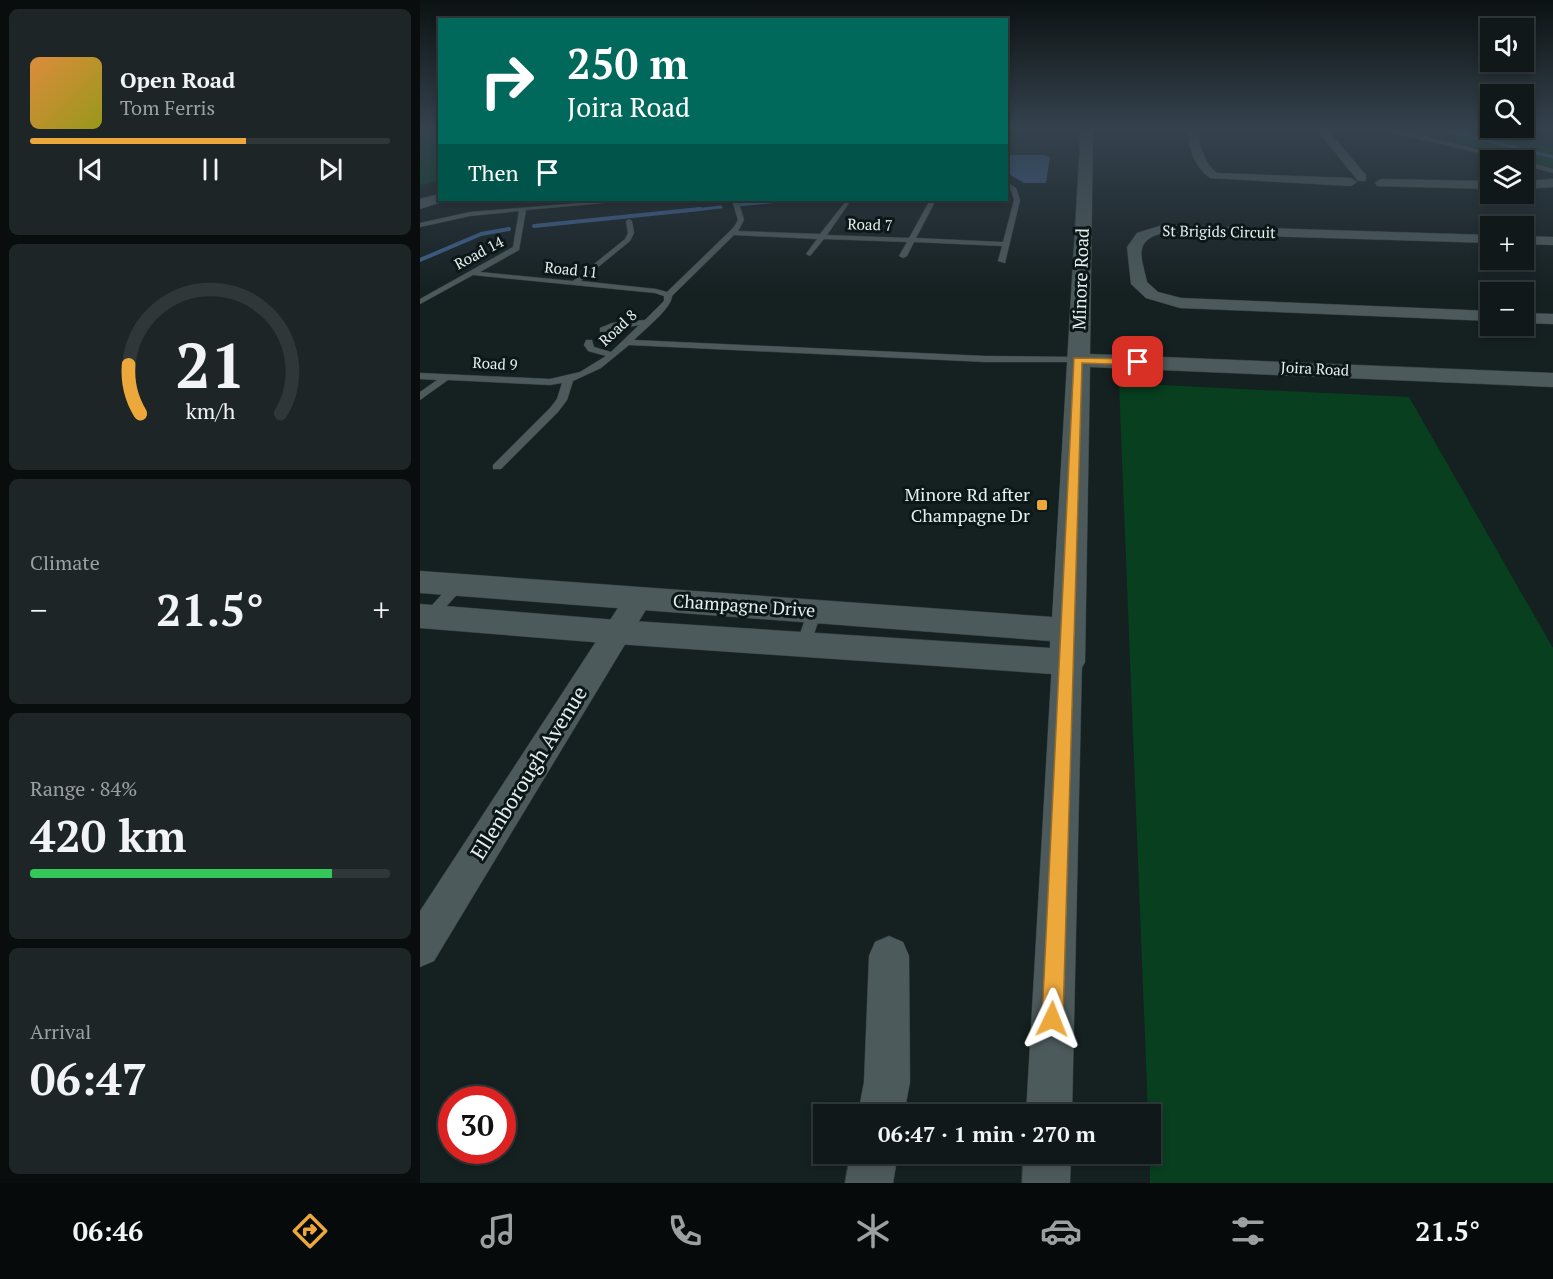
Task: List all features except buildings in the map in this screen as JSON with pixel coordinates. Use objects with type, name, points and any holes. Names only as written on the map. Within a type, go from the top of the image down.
[{"type":"street","name":"Minore Road","points":[[1048,1104],[1085,183]]},
{"type":"street","points":[[1392,183],[1480,185]]},
{"type":"street","points":[[1534,184],[1550,183]]},
{"type":"street","points":[[420,204],[438,199]]},
{"type":"street","name":"St Brigids Circuit","points":[[1480,239],[1163,229],[1148,232],[1137,238],[1134,245],[1139,284],[1152,295],[1180,303],[1480,316]]},
{"type":"street","points":[[1534,240],[1553,241]]},
{"type":"street","points":[[1534,318],[1553,319]]},
{"type":"street","name":"Joira Road","points":[[1078,360],[1553,380]]},
{"type":"street","name":"Champagne Drive","points":[[420,582],[815,611],[1068,646]]},
{"type":"street","name":"Ellenborough Avenue","points":[[420,947],[639,598]]},
{"type":"street","name":"Champagne Drive","points":[[425,616],[803,645],[1068,646]]},
{"type":"street","points":[[883,1104],[887,1083],[889,956]]},
{"type":"street","points":[[869,1183],[872,1164]]},
{"type":"street","points":[[1046,1183],[1047,1164]]},
{"type":"lane","points":[[1002,261],[1017,200],[1014,189],[1008,185]]},
{"type":"lane","points":[[420,225],[460,215],[604,201]]},
{"type":"lane","points":[[732,233],[741,220],[735,201]]},
{"type":"lane","points":[[903,256],[932,201]]},
{"type":"lane","points":[[810,254],[846,203]]},
{"type":"lane","name":"Road 14","points":[[420,302],[516,248],[523,209]]},
{"type":"lane","points":[[573,284],[628,240],[631,233],[629,221]]},
{"type":"lane","name":"Road 7","points":[[732,233],[1006,244]]},
{"type":"lane","name":"Road 8","points":[[568,381],[592,372],[612,355],[665,304],[668,296],[732,233]]},
{"type":"lane","name":"Road 11","points":[[471,273],[656,291],[668,296]]},
{"type":"lane","points":[[603,330],[612,326],[646,322]]},
{"type":"lane","points":[[628,339],[1078,360]]},
{"type":"lane","points":[[590,342],[588,345],[591,349],[612,355]]},
{"type":"lane","name":"Road 9","points":[[420,375],[541,382],[568,381]]},
{"type":"lane","points":[[420,397],[446,377]]},
{"type":"lane","points":[[497,467],[554,410],[562,400],[568,381]]},
{"type":"lane","points":[[425,616],[458,585]]},
{"type":"lane","points":[[803,645],[815,611]]},
{"type":"green space","points":[[1119,383],[1409,397],[1553,648],[1553,1183],[1150,1183],[1150,1164],[1161,1164],[1161,1104],[1148,1104]]},
{"type":"waterway","points":[[738,205],[780,201]]},
{"type":"waterway","points":[[685,211],[721,207]]},
{"type":"waterway","points":[[534,226],[700,209]]},
{"type":"waterway","points":[[420,260],[481,234],[509,229]]},
{"type":"place","name":"Minore Rd after Champagne Dr","points":[[1042,505]]},
{"type":"route","points":[[1052,1019],[1078,360],[1138,362]]}]
